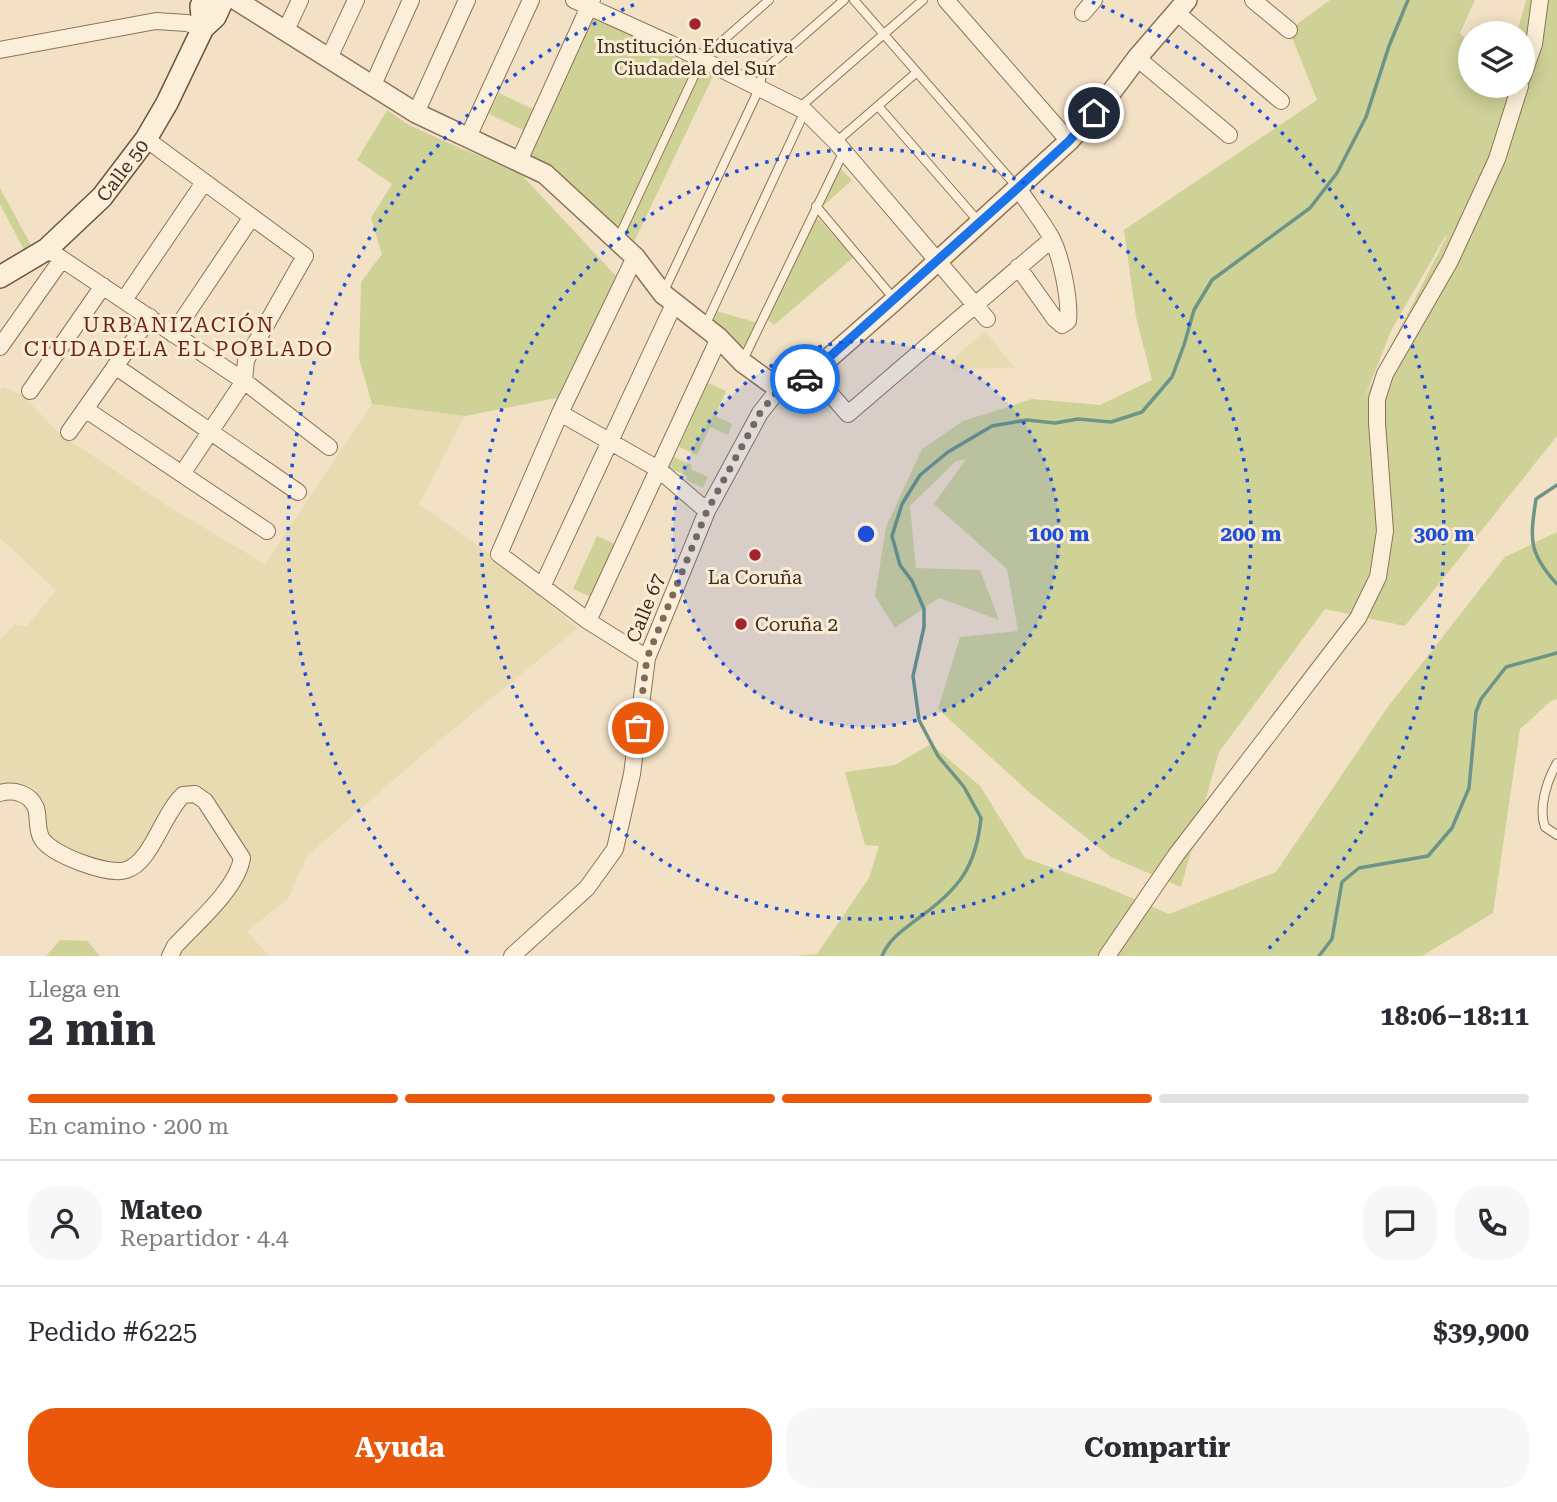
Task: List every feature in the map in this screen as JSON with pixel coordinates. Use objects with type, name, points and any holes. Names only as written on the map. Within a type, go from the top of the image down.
[{"type":"main road","name":"Calle 50","points":[[203,28],[201,6],[205,0]]},
{"type":"main road","name":"Calle 50","points":[[0,277],[55,254],[102,197],[146,139],[167,103],[203,28],[215,18],[223,0]]},
{"type":"street","points":[[236,0],[416,113],[545,174],[635,257],[669,298],[712,332],[742,362],[779,389],[804,380],[1069,141],[1182,6],[1281,101]]},
{"type":"street","points":[[286,30],[300,0]]},
{"type":"street","points":[[329,58],[356,0]]},
{"type":"street","points":[[372,87],[411,0]]},
{"type":"street","points":[[416,113],[467,0]]},
{"type":"street","points":[[468,137],[531,0]]},
{"type":"street","points":[[946,0],[1069,141]]},
{"type":"street","points":[[1083,13],[1094,0]]},
{"type":"street","points":[[1253,0],[1289,30]]},
{"type":"street","points":[[1535,37],[1540,0]]},
{"type":"street","points":[[519,161],[585,2],[802,110],[840,147],[988,318]]},
{"type":"street","points":[[0,50],[156,22],[187,23],[203,28]]},
{"type":"street","points":[[1137,58],[1229,135]]},
{"type":"street","points":[[1107,956],[1176,855],[1358,618],[1378,577],[1385,531],[1377,399],[1385,374],[1450,261],[1496,159],[1516,98]]},
{"type":"street","points":[[146,139],[203,184],[305,256],[246,360],[244,380],[182,474]]},
{"type":"street","points":[[124,300],[203,184]]},
{"type":"street","points":[[1018,188],[1052,239],[1068,306],[1068,321],[1065,325],[1062,326],[1055,319],[1018,267]]},
{"type":"street","points":[[173,334],[251,218]]},
{"type":"street","points":[[812,373],[848,414],[1052,239]]},
{"type":"street","points":[[0,347],[55,254],[244,380],[328,447]]},
{"type":"street","points":[[635,257],[560,413],[499,554],[588,621],[647,658]]},
{"type":"street","points":[[30,391],[103,286]]},
{"type":"street","points":[[542,587],[669,298]]},
{"type":"street","points":[[69,432],[149,317]]},
{"type":"street","points":[[588,621],[658,469],[712,332]]},
{"type":"street","points":[[115,366],[298,492]]},
{"type":"street","name":"Calle 67","points":[[512,956],[587,888],[615,849],[632,774],[647,658],[707,511],[760,413],[779,389]]},
{"type":"street","points":[[85,409],[267,531]]},
{"type":"street","points":[[560,413],[658,469],[707,511]]},
{"type":"street","points":[[0,793],[9,790],[25,795],[36,806],[42,839],[55,851],[104,870],[124,872],[147,854],[165,817],[183,794],[195,794],[205,801],[242,858],[240,868],[230,885],[175,946],[170,956]]},
{"type":"lane","points":[[616,242],[702,59],[769,0]]},
{"type":"lane","points":[[669,298],[758,89],[763,71],[844,0]]},
{"type":"lane","points":[[854,0],[1018,188]]},
{"type":"lane","points":[[712,332],[802,110],[923,0]]},
{"type":"lane","points":[[742,362],[816,206],[840,147],[878,106],[917,72]]},
{"type":"lane","points":[[878,106],[979,222]]},
{"type":"lane","points":[[816,206],[895,300]]},
{"type":"lane","points":[[1557,763],[1545,794],[1542,812],[1545,827],[1557,835]]},
{"type":"shaded area","points":[[985,331],[1015,368],[955,369],[949,362]]},
{"type":"shaded area","points":[[4,387],[22,395],[60,434],[166,505],[265,564],[372,404],[465,416],[419,504],[491,555],[578,628],[429,749],[307,856],[288,899],[247,931],[269,956],[170,956],[240,868],[211,812],[183,795],[124,871],[55,851],[35,806],[0,793],[0,640],[15,624],[27,626],[56,590],[0,538],[0,390]]},
{"type":"green space","points":[[1330,0],[1475,0],[1465,21],[1458,21],[1458,98],[1535,98],[1535,21],[1520,21],[1526,0],[1557,0],[1557,436],[1405,626],[1325,609],[1219,752],[1181,887],[1111,857],[1031,794],[938,709],[960,637],[1018,631],[1007,569],[934,504],[966,459],[955,462],[910,506],[916,568],[980,570],[999,620],[939,598],[895,628],[875,596],[886,527],[922,449],[963,421],[1032,399],[1100,405],[1152,380],[1136,317],[1124,230],[1317,100],[1289,30]],"holes":[[[1446,235],[1447,236],[1365,397],[1391,331]]]},
{"type":"green space","points":[[590,16],[715,72],[632,246],[530,154]]},
{"type":"green space","points":[[499,93],[535,110],[525,131],[489,114]]},
{"type":"green space","points":[[387,110],[409,125],[518,171],[617,277],[557,398],[465,416],[372,404],[359,358],[361,282],[382,254],[371,218],[392,184],[357,160]]},
{"type":"green space","points":[[839,167],[852,180],[822,207],[820,205]]},
{"type":"green space","points":[[0,188],[32,247],[25,252],[0,204]]},
{"type":"green space","points":[[816,216],[854,257],[774,325],[767,319]]},
{"type":"green space","points":[[716,311],[758,323],[748,344],[742,346],[712,323]]},
{"type":"green space","points":[[708,383],[726,391],[715,416],[732,424],[728,435],[710,427],[697,455],[679,447]]},
{"type":"green space","points":[[674,457],[692,465],[691,469],[708,477],[703,488],[686,480],[687,476],[669,468]]},
{"type":"green space","points":[[1557,532],[1557,699],[1551,701],[1520,729],[1493,913],[1422,956],[794,956],[817,954],[869,878],[879,846],[865,845],[845,772],[895,765],[931,744],[980,786],[1025,858],[1106,887],[1169,914],[1276,872],[1387,708],[1505,557]]},
{"type":"green space","points":[[597,536],[615,544],[591,597],[573,589]]},
{"type":"green space","points":[[60,940],[87,941],[100,956],[46,956]]},
{"type":"waterway","points":[[882,956],[898,934],[934,907],[963,875],[975,850],[981,818],[964,787],[938,756],[919,720],[913,676],[924,627],[924,609],[912,581],[900,565],[892,536],[902,504],[920,475],[948,452],[992,426],[1027,420],[1055,423],[1078,419],[1111,422],[1142,412],[1172,377],[1194,310],[1212,280],[1310,208],[1337,173],[1366,117],[1389,46],[1408,0]]},
{"type":"waterway","points":[[1557,485],[1536,499],[1532,535],[1536,554],[1557,584]]},
{"type":"waterway","points":[[1319,956],[1332,939],[1342,882],[1359,868],[1428,856],[1452,828],[1469,788],[1476,712],[1481,699],[1506,667],[1557,653]]},
{"type":"way so far","points":[[638,728],[647,658],[707,511],[760,413],[779,389],[805,379]]},
{"type":"place","name":"Institución Educativa Ciudadela del Sur","points":[[695,24]]},
{"type":"place","name":"La Coruña","points":[[755,555]]},
{"type":"place","name":"Coruña 2","points":[[741,624]]},
{"type":"district","name":"URBANIZACIÓN CIUDADELA EL POBLADO","points":[[179,337]]},
{"type":"route","points":[[805,379],[1018,188],[1069,141],[1094,113]]}]
